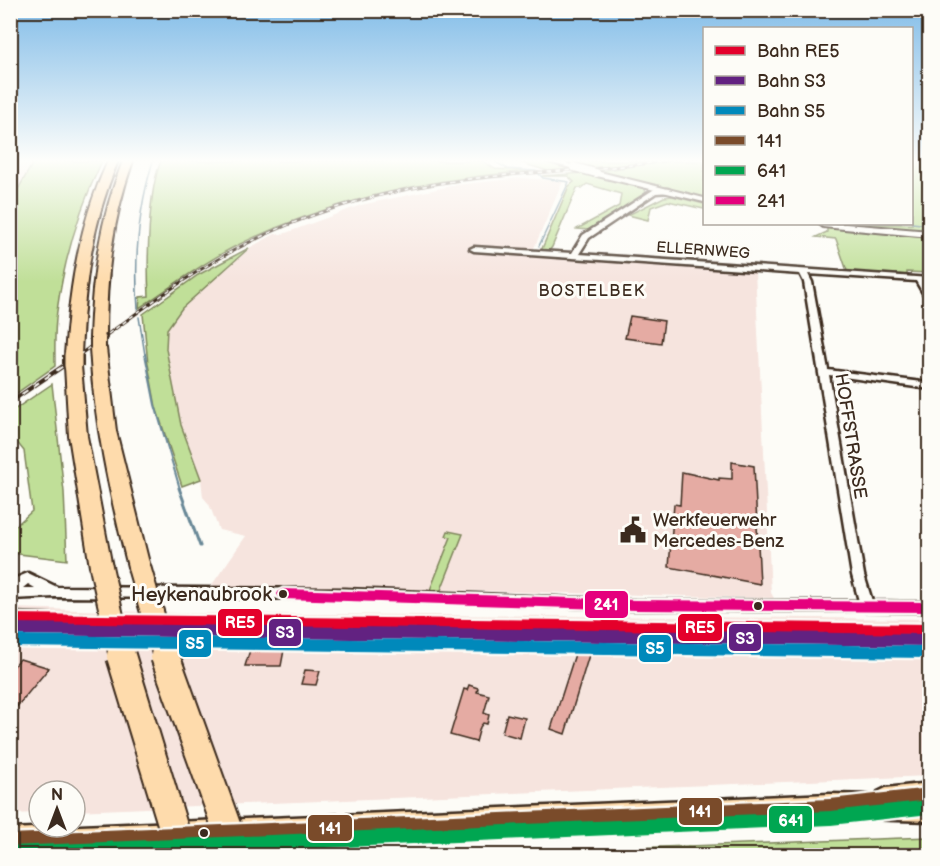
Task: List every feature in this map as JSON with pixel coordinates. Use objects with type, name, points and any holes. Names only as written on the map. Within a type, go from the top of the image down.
[{"type":"highway","points":[[98,201],[89,225],[75,302],[73,361],[78,436],[101,567],[122,657],[182,855]]},
{"type":"highway","points":[[114,201],[104,242],[98,293],[98,343],[104,406],[113,456],[159,640],[237,855]]},
{"type":"main road","points":[[834,225],[930,234]]},
{"type":"main road","points":[[830,807],[930,795]]},
{"type":"main road","points":[[10,842],[830,807],[930,809]]},
{"type":"street","points":[[575,255],[586,237],[642,201]]},
{"type":"street","points":[[635,206],[645,201]]},
{"type":"street","name":"ELLERNWEG","points":[[474,249],[930,280]]},
{"type":"street","name":"HOFFSTRASSE","points":[[803,271],[808,282],[858,575],[867,606]]},
{"type":"street","points":[[918,279],[930,298]]},
{"type":"street","points":[[824,372],[930,386]]},
{"type":"street","points":[[13,594],[55,592],[344,594],[565,603],[930,607]]},
{"type":"shaded area","points":[[378,201],[554,201],[531,255],[755,271],[771,593],[774,598],[269,586],[209,589],[246,536],[219,530],[209,504],[203,497],[201,479],[181,425],[166,349],[167,329],[182,308],[249,248],[275,234],[283,234],[361,205]]},
{"type":"shaded area","points":[[10,608],[180,613],[929,619],[929,776],[87,811],[87,779],[27,779],[27,813],[11,814]]},
{"type":"green space","points":[[85,201],[69,253],[60,292],[56,318],[55,366],[11,397],[11,202]]},
{"type":"green space","points":[[152,201],[353,201],[307,216],[236,246],[139,308],[140,297],[149,296],[148,246]]},
{"type":"green space","points":[[562,201],[571,201],[552,247],[548,252],[541,251]]},
{"type":"green space","points":[[620,201],[634,201],[589,230],[577,229],[619,206]]},
{"type":"green space","points":[[655,201],[667,201],[651,207],[648,220],[628,215]]},
{"type":"green space","points":[[670,201],[694,201],[703,204],[703,209]]},
{"type":"green space","points":[[913,201],[929,201],[929,233],[850,225],[913,225]]},
{"type":"green space","points":[[827,228],[929,238],[929,273],[907,272],[907,275],[847,271],[836,239],[816,237],[827,232]]},
{"type":"green space","points":[[249,248],[182,308],[167,329],[166,349],[181,425],[201,479],[182,486],[156,407],[148,364],[143,314],[198,275]]},
{"type":"green space","points":[[52,384],[64,492],[67,560],[11,553],[11,530],[32,511],[24,451],[11,435],[11,412]]},
{"type":"green space","points":[[448,531],[463,534],[441,590],[430,590],[451,537],[446,536]]},
{"type":"green space","points":[[929,837],[929,856],[510,855],[580,850]]},
{"type":"building","points":[[630,316],[664,321],[661,343],[625,338]]},
{"type":"building","points":[[732,462],[754,466],[760,584],[669,567],[674,504],[680,505],[682,472],[719,480],[719,478],[732,479]]},
{"type":"building","points":[[250,650],[284,650],[281,666],[245,666]]},
{"type":"building","points":[[576,651],[589,655],[565,734],[551,729]]},
{"type":"building","points":[[20,659],[49,668],[10,715],[10,670]]},
{"type":"building","points":[[305,670],[320,671],[316,685],[301,684]]},
{"type":"building","points":[[469,685],[478,688],[477,692],[489,695],[484,713],[489,715],[487,724],[483,723],[480,727],[476,742],[450,735],[464,689],[467,690]]},
{"type":"building","points":[[507,714],[525,718],[520,738],[502,733]]},
{"type":"waterway","points":[[138,309],[138,234],[143,201]]},
{"type":"waterway","points":[[539,246],[560,201]]},
{"type":"waterway","points":[[913,223],[930,225]]},
{"type":"waterway","points":[[139,317],[145,355]]},
{"type":"waterway","points":[[145,354],[155,405],[180,489]]},
{"type":"waterway","points":[[179,488],[200,546]]},
{"type":"railway","points":[[79,355],[209,264],[278,229],[357,201]]},
{"type":"railway","points":[[10,402],[81,354]]},
{"type":"railway","points":[[10,613],[68,615]]},
{"type":"rail line","name":"RE5","points":[[10,620],[930,630]]},
{"type":"rail line","name":"S3","points":[[10,629],[930,640]]},
{"type":"rail line","name":"S5","points":[[10,641],[930,652]]},
{"type":"transit line","name":"241","points":[[283,594],[635,605],[930,607]]},
{"type":"transit line","name":"141","points":[[10,842],[830,806],[930,795]]},
{"type":"transit line","name":"641","points":[[11,854],[831,818],[930,807]]},
{"type":"place","name":"Werkfeuerwehr Mercedes-Benz","points":[[633,530]]},
{"type":"place","name":"Heykenaubrook","points":[[283,594]]},
{"type":"district","name":"BOSTELBEK","points":[[592,290]]}]
